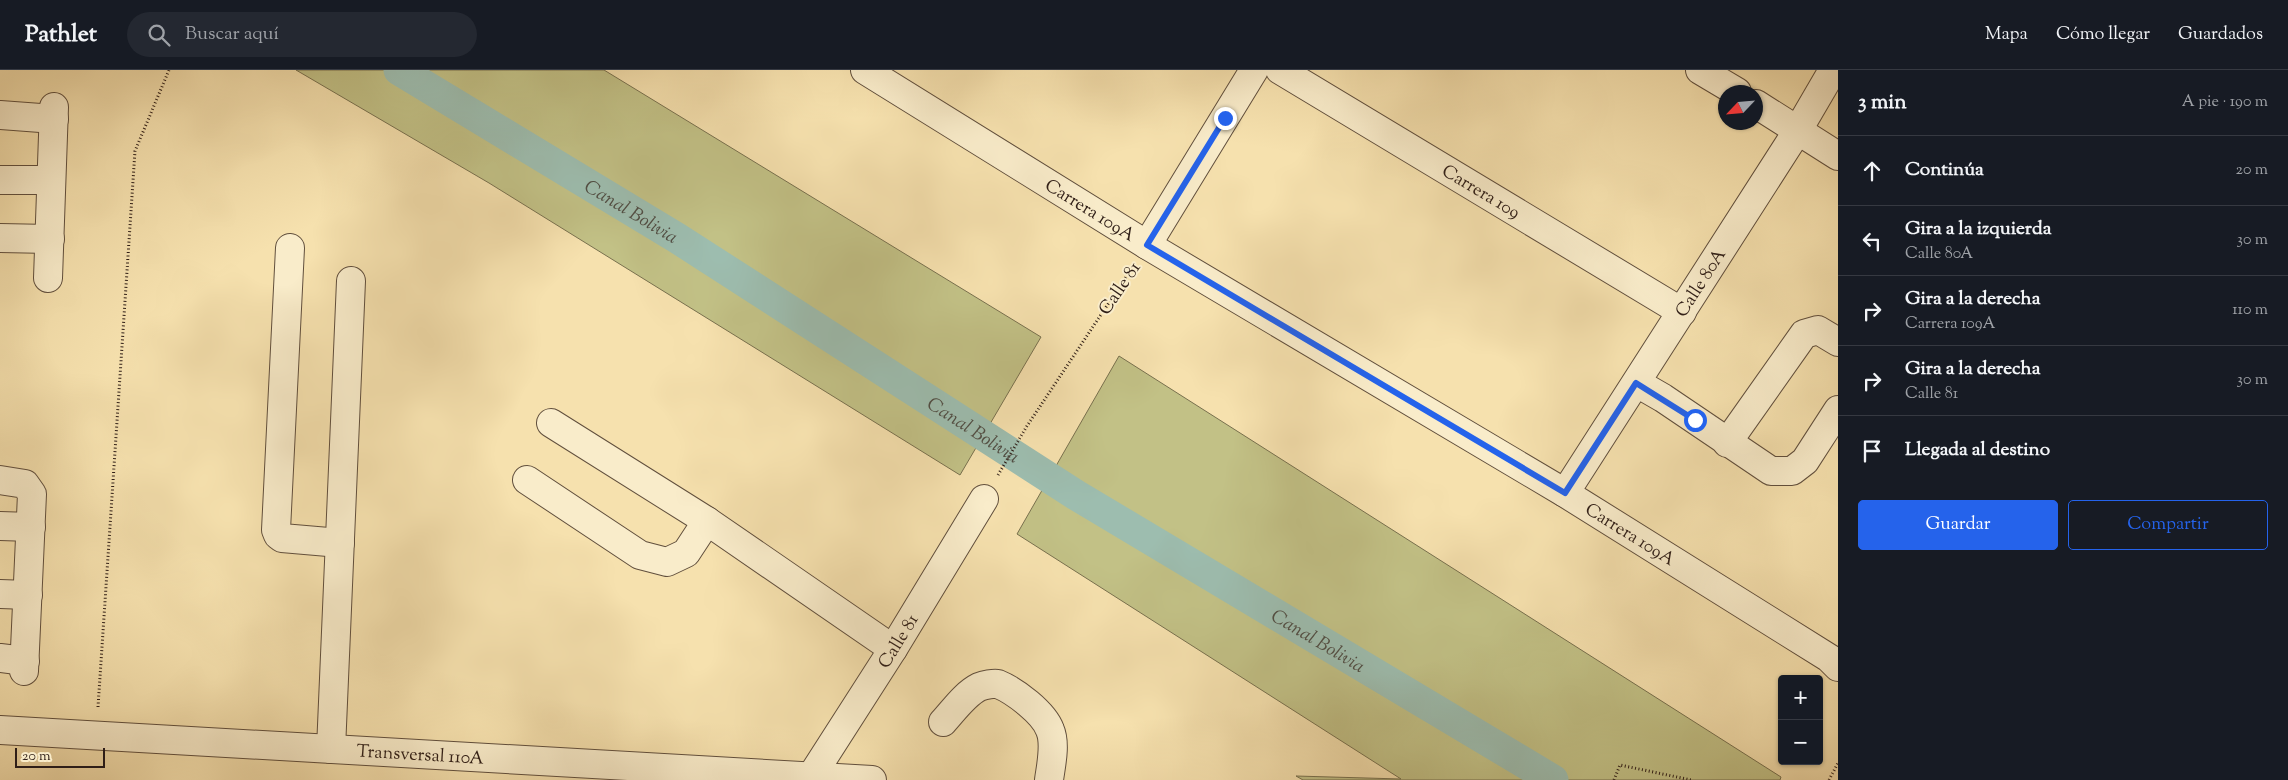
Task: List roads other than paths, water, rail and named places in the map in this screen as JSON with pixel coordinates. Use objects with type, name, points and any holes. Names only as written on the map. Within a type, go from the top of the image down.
[{"type":"street","name":"Carrera 109A","points":[[865,70],[1147,245],[1565,493],[1835,662]]},
{"type":"street","name":"Calle 81","points":[[1147,245],[1254,70]]},
{"type":"street","name":"Carrera 109","points":[[1280,70],[1682,312]]},
{"type":"street","points":[[1700,70],[1725,85]]},
{"type":"street","name":"Calle 80A","points":[[1565,493],[1798,130],[1833,70]]},
{"type":"street","points":[[1763,108],[1838,156]]},
{"type":"street","points":[[0,115],[54,113],[48,278]]},
{"type":"street","points":[[0,180],[51,180]]},
{"type":"street","points":[[0,238],[50,239]]},
{"type":"street","points":[[290,248],[276,530],[282,538],[340,543]]},
{"type":"street","points":[[331,749],[351,281]]},
{"type":"street","points":[[1727,442],[1804,334],[1818,330],[1838,342]]},
{"type":"street","points":[[1636,383],[1662,398],[1772,471],[1792,471],[1805,461],[1838,410]]},
{"type":"street","points":[[551,423],[707,521],[893,649]]},
{"type":"street","points":[[0,480],[24,484],[32,494],[28,596],[17,663]]},
{"type":"street","points":[[526,480],[640,554],[667,562],[686,553],[707,521]]},
{"type":"street","name":"Calle 81","points":[[810,779],[893,649],[990,489]]},
{"type":"street","points":[[0,526],[31,527]]},
{"type":"street","points":[[0,594],[28,596]]},
{"type":"street","points":[[943,722],[968,694],[981,686],[996,683],[1021,697],[1038,713],[1050,730],[1052,757],[1048,780]]},
{"type":"street","name":"Transversal 110A","points":[[0,730],[810,779],[872,780]]},
{"type":"waterway","name":"Canal Bolivia","points":[[399,70],[677,238],[1076,495],[1553,780]]}]
